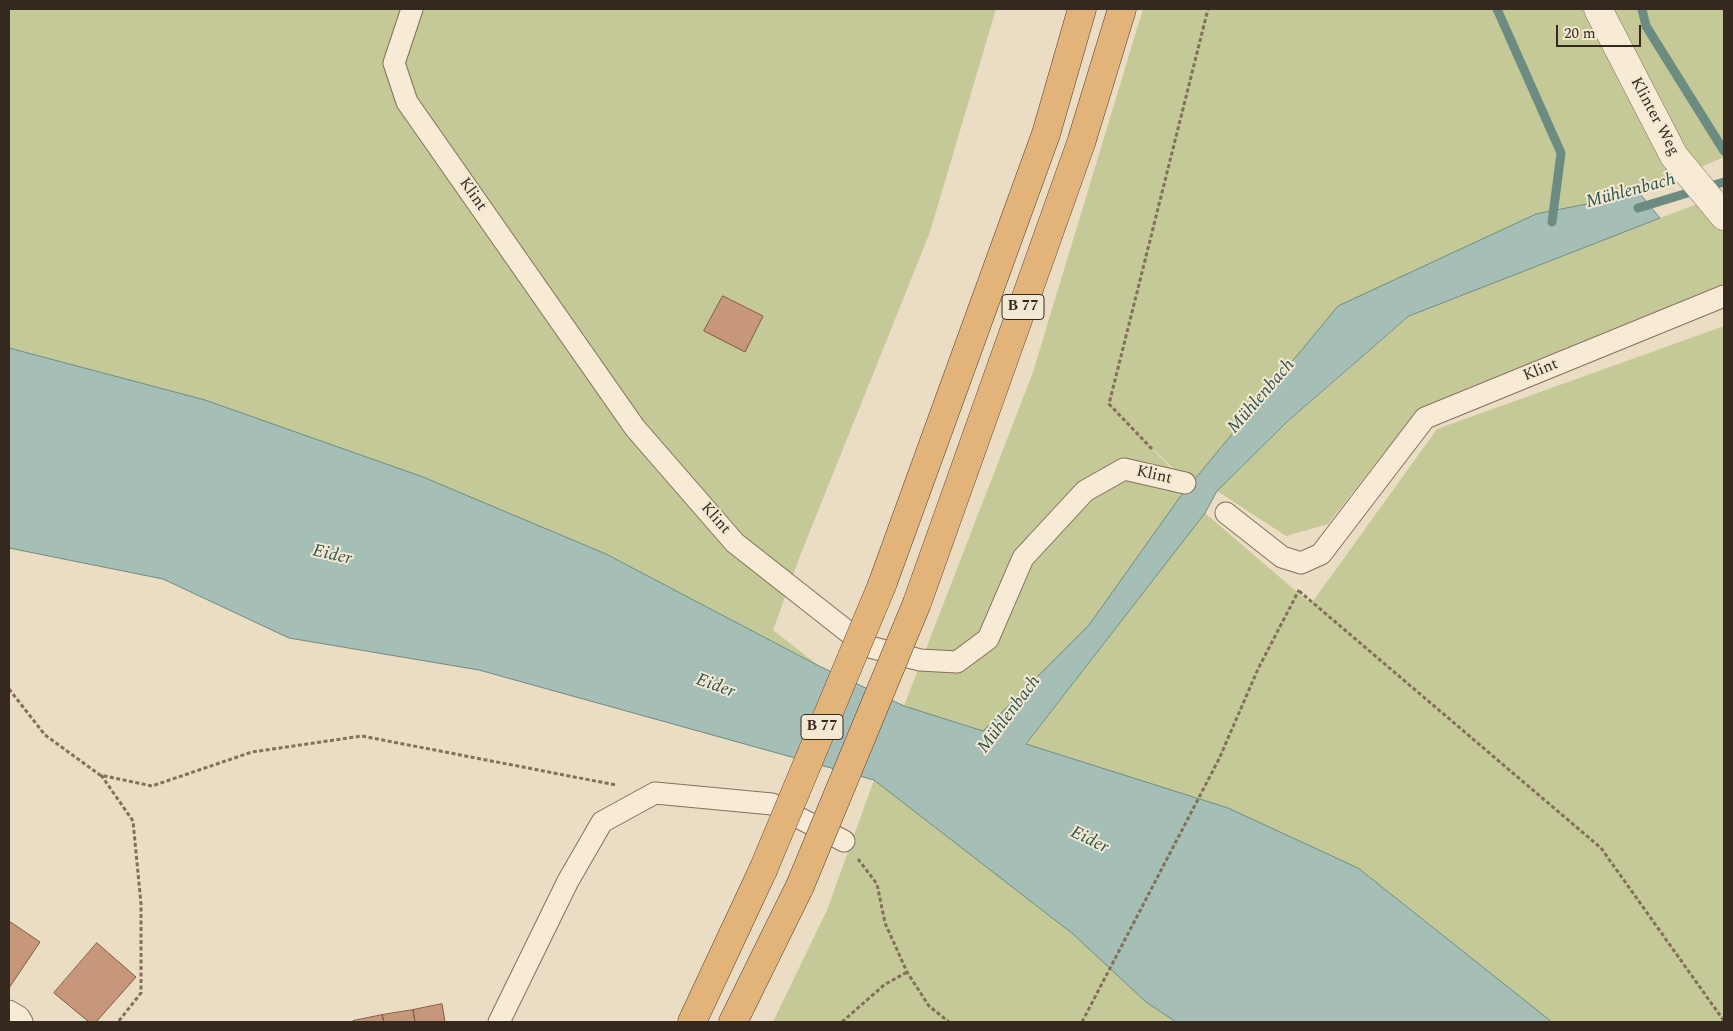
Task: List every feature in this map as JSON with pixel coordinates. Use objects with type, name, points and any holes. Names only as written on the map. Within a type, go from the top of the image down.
[{"type":"highway","name":"B 77","points":[[692,1022],[763,870],[882,585],[1046,134],[1082,9]]},
{"type":"highway","name":"B 77","points":[[733,1022],[800,886],[917,603],[1082,142],[1122,9]]},
{"type":"street","name":"Klint","points":[[412,9],[394,63],[407,102],[635,428],[736,542],[866,646],[920,660],[957,662],[988,639],[1023,558],[1085,491],[1124,469],[1186,483]]},
{"type":"street","name":"Klinter Weg","points":[[1598,9],[1674,156],[1724,216]]},
{"type":"street","name":"Klint","points":[[1226,513],[1282,557],[1301,563],[1321,554],[1425,418],[1724,296]]},
{"type":"street","points":[[500,1022],[568,881],[602,822],[655,793],[772,804],[844,841]]},
{"type":"street","points":[[9,1011],[19,1017],[22,1022]]},
{"type":"path","points":[[1154,450],[1109,404],[1208,9]]},
{"type":"path","points":[[1082,1022],[1219,759],[1258,668],[1299,591],[1601,848],[1724,1021]]},
{"type":"path","points":[[9,689],[45,735],[100,774],[133,821],[142,904],[141,993],[118,1022]]},
{"type":"path","points":[[100,774],[152,786],[252,752],[362,736],[655,793]]},
{"type":"path","points":[[844,841],[877,884],[885,923],[907,972],[929,1006],[949,1022]]},
{"type":"path","points":[[842,1022],[884,985],[907,972]]},
{"type":"green space","points":[[9,9],[996,9],[930,232],[800,556],[773,630],[819,666],[606,554],[423,477],[205,400],[9,348]]},
{"type":"green space","points":[[1143,9],[1724,9],[1724,157],[1640,194],[1536,214],[1338,306],[1190,485],[1142,438],[1188,486],[1089,625],[983,731],[904,706],[1033,372]]},
{"type":"green space","points":[[1724,194],[1724,292],[1718,286],[1419,408],[1328,524],[1286,536],[1217,491],[1287,423],[1410,316]]},
{"type":"green space","points":[[1724,326],[1724,1022],[1552,1022],[1358,868],[1228,808],[1026,745],[1205,513],[1311,604],[1437,429]]},
{"type":"green space","points":[[874,780],[1073,934],[1146,1002],[1176,1022],[773,1022],[827,910]]},
{"type":"water","name":"Eider","points":[[1640,194],[1660,218],[1409,316],[1287,422],[1217,491],[1205,513],[1026,744],[1228,808],[1358,868],[1552,1022],[1176,1022],[1146,1002],[1073,934],[874,780],[479,670],[289,638],[163,579],[9,548],[9,348],[205,400],[423,477],[606,554],[819,666],[904,706],[983,731],[1089,625],[1180,497],[1338,306],[1536,214]]},
{"type":"building","points":[[723,296],[763,316],[745,352],[704,331]]},
{"type":"building","points":[[9,921],[40,942],[9,988]]},
{"type":"building","points":[[97,943],[136,977],[96,1022],[89,1022],[54,993]]},
{"type":"building","points":[[442,1004],[445,1022],[415,1022],[413,1010]]},
{"type":"building","points":[[413,1010],[415,1022],[384,1022],[382,1015]]},
{"type":"building","points":[[382,1015],[384,1022],[353,1022],[353,1021]]},
{"type":"waterway","points":[[1497,9],[1561,153],[1552,222]]},
{"type":"waterway","points":[[1642,9],[1646,26],[1724,151]]},
{"type":"waterway","name":"Mühlenbach","points":[[1638,208],[1724,182]]}]
